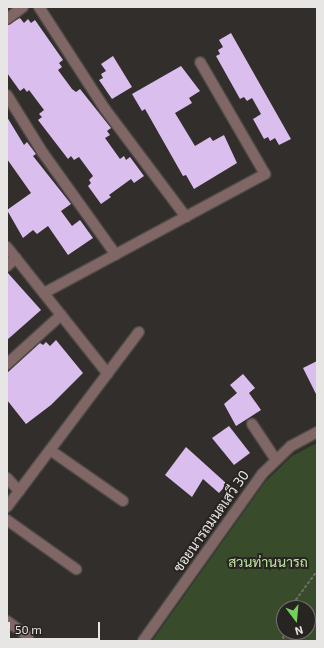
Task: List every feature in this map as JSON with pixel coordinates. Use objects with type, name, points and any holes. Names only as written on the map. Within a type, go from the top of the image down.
[{"type":"street","points":[[7,19],[22,7]]},
{"type":"street","points":[[39,7],[105,110],[186,217]]},
{"type":"street","points":[[44,294],[265,174],[200,62]]},
{"type":"street","points":[[7,95],[43,153],[116,254]]},
{"type":"street","points":[[7,247],[108,374]]},
{"type":"street","points":[[7,266],[16,258]]},
{"type":"street","points":[[7,364],[61,315]]},
{"type":"street","points":[[7,506],[139,332]]},
{"type":"street","points":[[252,424],[276,460]]},
{"type":"street","name":"ซอยนารถมนตเสวี 30","points":[[143,641],[262,474],[291,446],[317,432]]},
{"type":"street","points":[[50,450],[124,501]]},
{"type":"street","points":[[7,478],[19,491]]},
{"type":"street","points":[[7,520],[76,569]]},
{"type":"street","points":[[7,621],[28,636]]},
{"type":"path","points":[[296,600],[317,571]]},
{"type":"green space","name":"สวนท่านนารถ","points":[[317,443],[317,641],[152,641],[265,482],[292,456]]},
{"type":"building","points":[[20,18],[24,23],[28,19],[31,23],[35,20],[63,60],[59,63],[62,67],[58,70],[72,89],[76,92],[80,89],[111,128],[107,131],[110,135],[105,138],[120,159],[124,156],[126,160],[130,157],[144,176],[134,183],[131,179],[109,195],[111,197],[101,204],[88,186],[91,183],[89,180],[93,176],[79,157],[74,160],[71,156],[68,159],[38,120],[42,117],[39,114],[44,110],[29,90],[27,92],[24,88],[20,91],[7,73],[7,25]]},
{"type":"building","points":[[231,33],[291,139],[279,145],[275,138],[270,141],[268,137],[264,139],[253,119],[261,114],[252,98],[247,101],[244,97],[240,99],[216,56],[220,54],[218,50],[223,47],[219,40]]},
{"type":"building","points":[[113,56],[132,87],[112,99],[99,80],[103,78],[101,74],[106,71],[101,64]]},
{"type":"building","points":[[181,66],[200,91],[189,98],[192,103],[175,113],[195,146],[210,137],[213,141],[224,135],[237,163],[194,189],[186,175],[183,176],[145,109],[142,111],[132,94]]},
{"type":"building","points":[[7,117],[24,145],[27,142],[36,154],[33,156],[71,204],[61,211],[72,226],[80,220],[93,238],[68,255],[48,226],[37,234],[33,230],[23,238],[7,210],[31,193],[7,159]]},
{"type":"building","points":[[7,272],[41,310],[7,340]]},
{"type":"building","points":[[56,340],[83,373],[51,405],[26,424],[7,400],[7,373],[40,343],[43,345],[46,342],[50,346]]},
{"type":"building","points":[[317,361],[317,396],[303,368]]},
{"type":"building","points":[[243,374],[255,388],[249,393],[261,410],[236,426],[224,404],[237,393],[230,385]]},
{"type":"building","points":[[229,426],[250,453],[234,465],[212,438]]},
{"type":"building","points":[[186,447],[227,484],[219,493],[203,479],[192,497],[165,475]]}]
